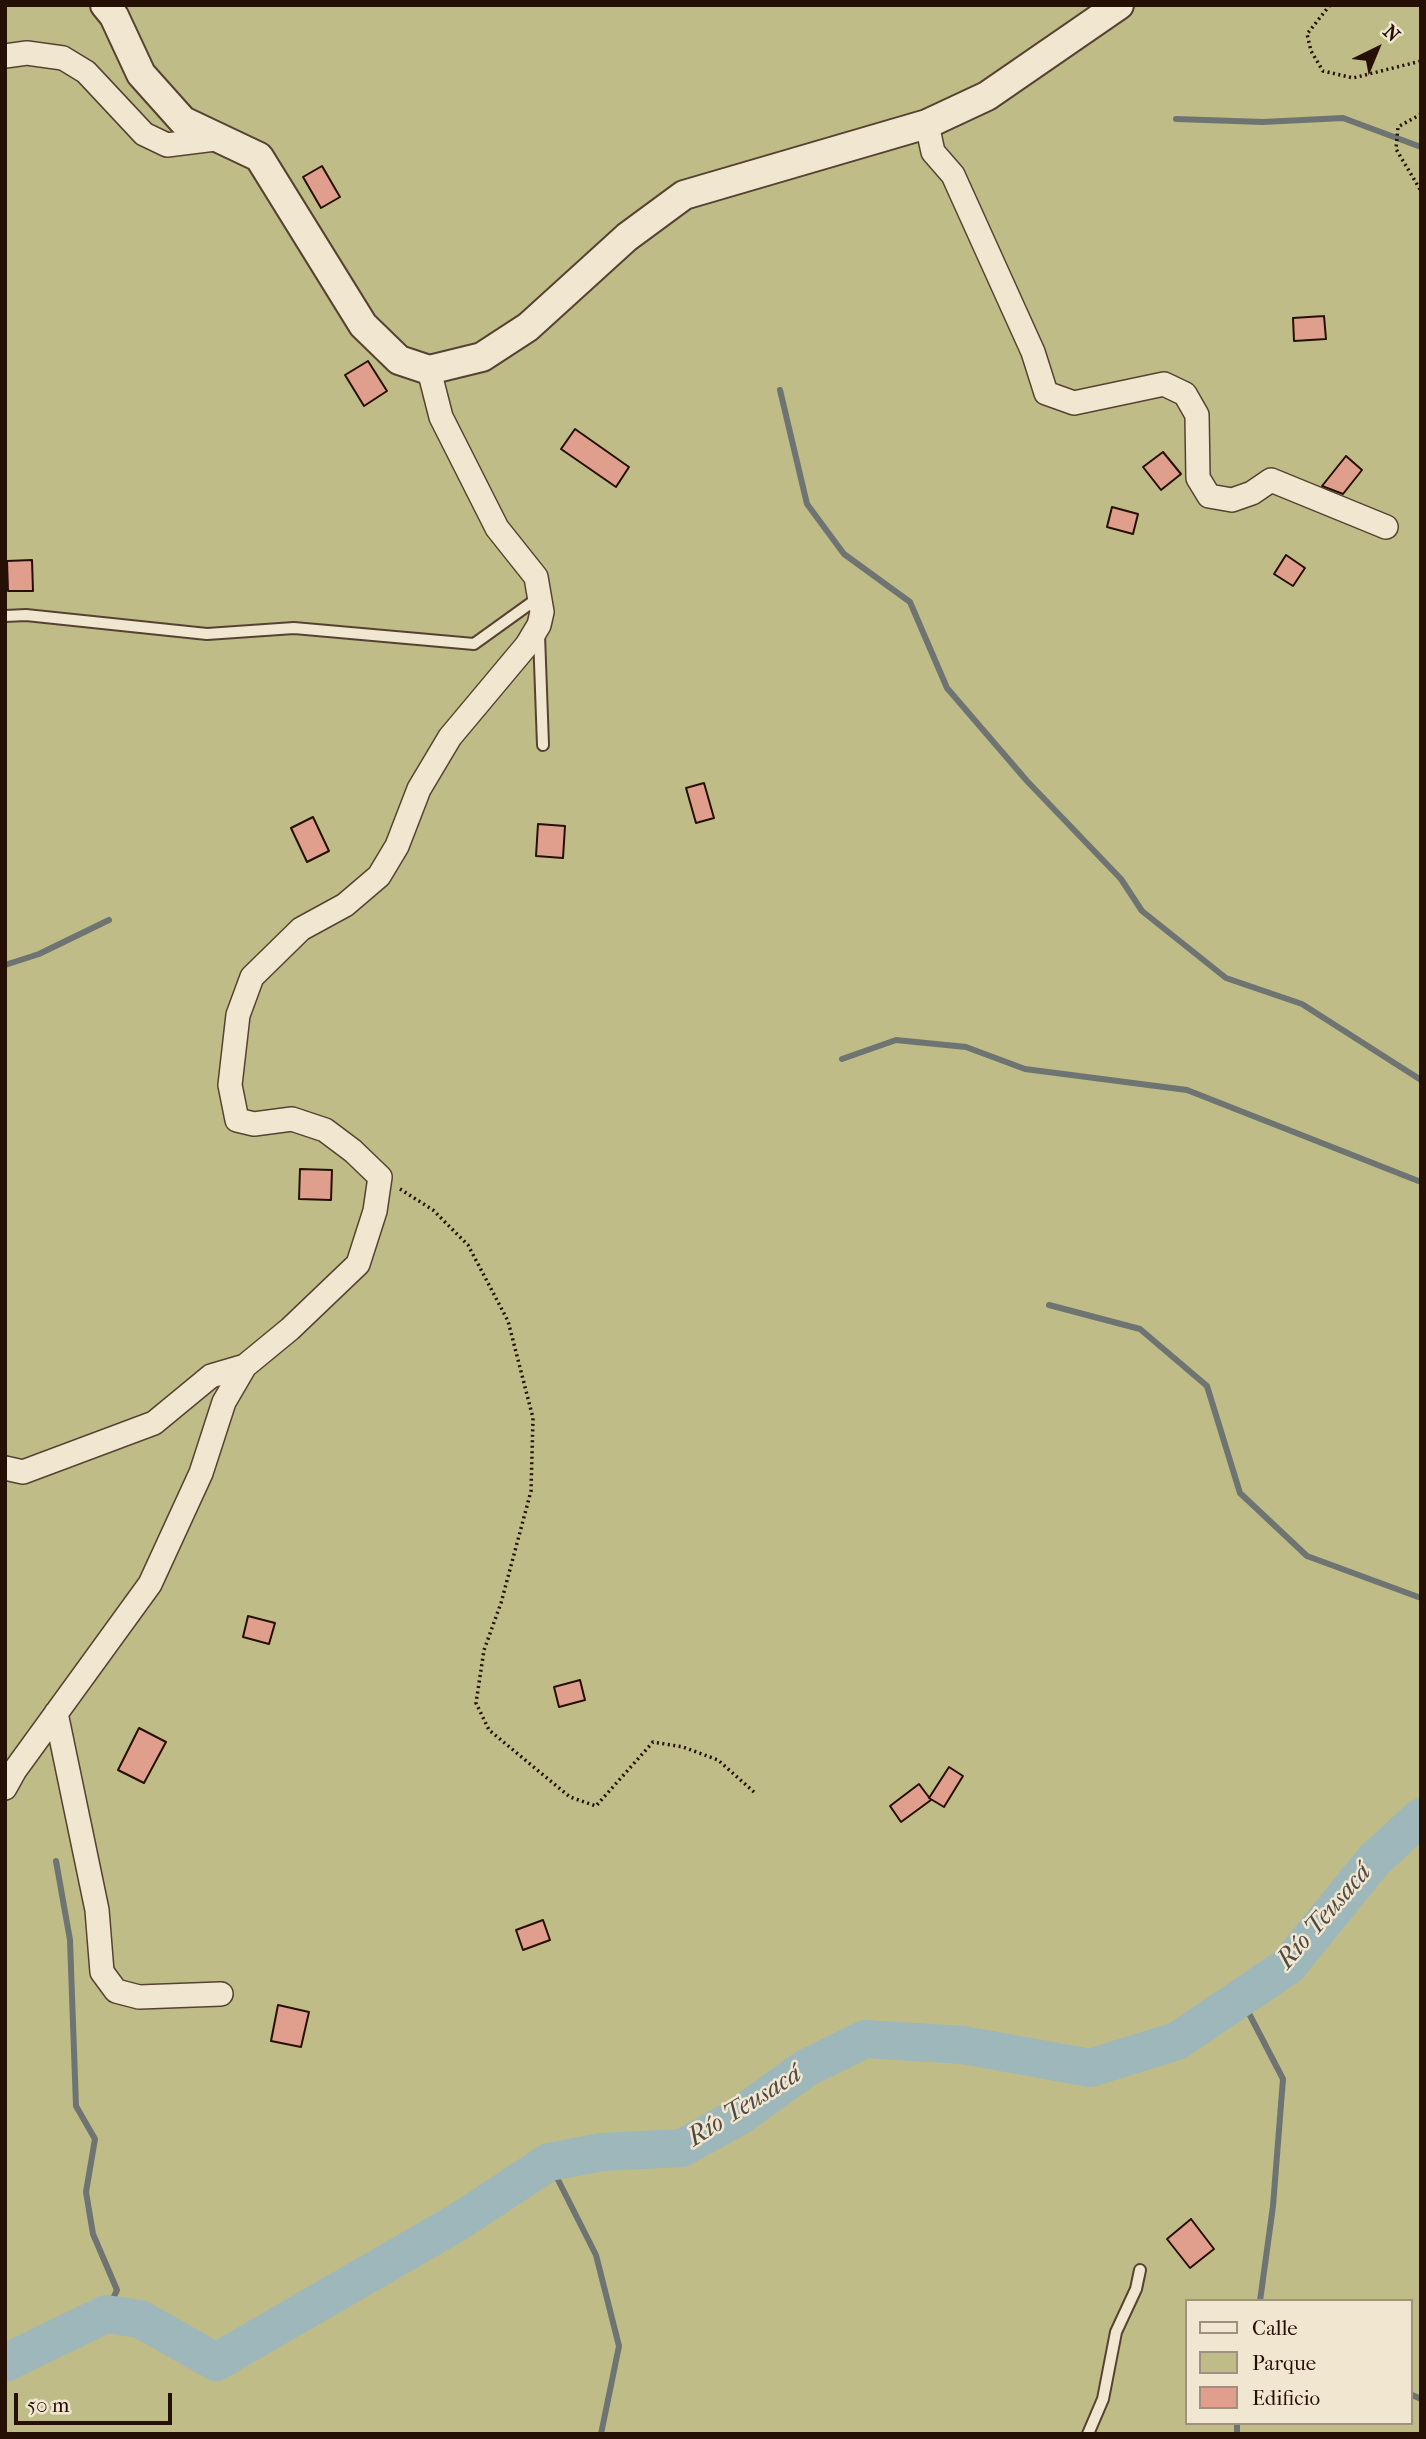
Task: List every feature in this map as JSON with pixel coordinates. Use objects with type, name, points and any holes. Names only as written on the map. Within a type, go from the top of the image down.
[{"type":"street","points":[[105,5],[114,16],[141,74],[183,121],[259,157],[363,325],[399,360],[429,370],[482,358],[528,327],[627,237],[684,195],[928,124],[987,96],[1119,5]]},
{"type":"street","points":[[5,56],[27,53],[63,58],[86,72],[144,134],[167,145],[223,138]]},
{"type":"street","points":[[928,124],[933,152],[953,175],[1033,352],[1046,393],[1074,403],[1164,384],[1185,394],[1196,415],[1198,478],[1209,496],[1232,500],[1252,493],[1271,480],[1386,527]]},
{"type":"street","points":[[5,1788],[15,1770],[150,1584],[201,1473],[224,1402],[245,1366],[290,1329],[358,1264],[375,1211],[380,1177],[325,1130],[292,1119],[254,1124],[237,1120],[230,1085],[238,1015],[252,977],[302,929],[345,905],[379,877],[397,846],[419,789],[450,737],[527,645],[539,625],[542,612],[536,577],[497,528],[441,416],[429,370]]},
{"type":"street","points":[[5,1468],[23,1472],[154,1423],[211,1376],[245,1366]]},
{"type":"street","points":[[56,1713],[97,1910],[102,1972],[116,1991],[139,1997],[221,1994]]},
{"type":"lane","points":[[5,617],[26,615],[206,634],[294,628],[474,643],[540,596]]},
{"type":"lane","points":[[539,625],[543,745]]},
{"type":"lane","points":[[1088,2434],[1103,2399],[1116,2332],[1136,2289],[1140,2270]]},
{"type":"path","points":[[1330,5],[1307,34],[1311,51],[1323,71],[1353,78],[1421,61]]},
{"type":"path","points":[[1421,114],[1398,127],[1396,149],[1421,191]]},
{"type":"path","points":[[380,1177],[433,1210],[468,1245],[508,1321],[533,1418],[531,1492],[501,1603],[484,1650],[476,1703],[489,1730],[570,1797],[596,1807],[653,1742],[684,1746],[718,1760],[754,1792]]},
{"type":"green space","points":[[5,5],[1421,5],[1421,2434],[5,2434]]},
{"type":"building","points":[[322,166],[340,197],[321,208],[303,177]]},
{"type":"building","points":[[1324,316],[1326,339],[1294,341],[1293,318]]},
{"type":"building","points":[[368,361],[387,391],[364,406],[345,375]]},
{"type":"building","points":[[575,429],[629,467],[616,487],[561,449]]},
{"type":"building","points":[[1163,452],[1181,474],[1161,490],[1143,467]]},
{"type":"building","points":[[1346,456],[1362,470],[1343,494],[1322,486]]},
{"type":"building","points":[[1112,507],[1138,514],[1133,534],[1107,527]]},
{"type":"building","points":[[1286,555],[1305,568],[1293,586],[1274,574]]},
{"type":"building","points":[[32,560],[33,591],[8,591],[7,561]]},
{"type":"building","points":[[704,783],[714,818],[696,823],[686,788]]},
{"type":"building","points":[[313,817],[329,851],[307,862],[291,828]]},
{"type":"building","points":[[538,824],[565,826],[563,858],[536,856]]},
{"type":"building","points":[[300,1169],[332,1170],[331,1200],[299,1199]]},
{"type":"building","points":[[248,1616],[275,1623],[269,1644],[243,1637]]},
{"type":"building","points":[[580,1680],[585,1700],[559,1707],[554,1687]]},
{"type":"building","points":[[139,1728],[166,1742],[144,1783],[118,1770]]},
{"type":"building","points":[[949,1767],[963,1776],[944,1807],[929,1798]]},
{"type":"building","points":[[919,1784],[931,1800],[901,1822],[890,1806]]},
{"type":"building","points":[[543,1920],[550,1940],[523,1950],[516,1930]]},
{"type":"building","points":[[278,2005],[309,2012],[301,2047],[271,2041]]},
{"type":"building","points":[[1191,2219],[1214,2249],[1190,2268],[1167,2239]]},
{"type":"waterway","points":[[1176,119],[1263,122],[1343,118],[1421,147]]},
{"type":"waterway","points":[[780,390],[807,504],[844,554],[910,602],[947,688],[1027,781],[1121,879],[1142,911],[1226,978],[1302,1004],[1421,1080]]},
{"type":"waterway","points":[[5,965],[39,954],[109,920]]},
{"type":"waterway","points":[[842,1059],[896,1040],[966,1047],[1025,1069],[1187,1090],[1421,1182]]},
{"type":"waterway","points":[[1049,1305],[1140,1329],[1207,1386],[1240,1493],[1307,1556],[1421,1598]]},
{"type":"waterway","name":"Río Teusacá","points":[[5,2363],[106,2314],[140,2319],[216,2362],[458,2222],[549,2162],[602,2152],[682,2148],[738,2117],[806,2068],[865,2039],[963,2045],[1090,2068],[1177,2041],[1288,1966],[1374,1860],[1421,1817]]},
{"type":"waterway","points":[[56,1861],[70,1940],[76,2106],[95,2139],[86,2192],[93,2234],[117,2290],[106,2314]]},
{"type":"waterway","points":[[1242,2000],[1283,2079],[1273,2206],[1260,2299]]},
{"type":"waterway","points":[[549,2162],[596,2255],[619,2346],[601,2434]]},
{"type":"waterway","points":[[1412,2395],[1421,2399]]},
{"type":"waterway","points":[[1237,2425],[1237,2434]]}]
